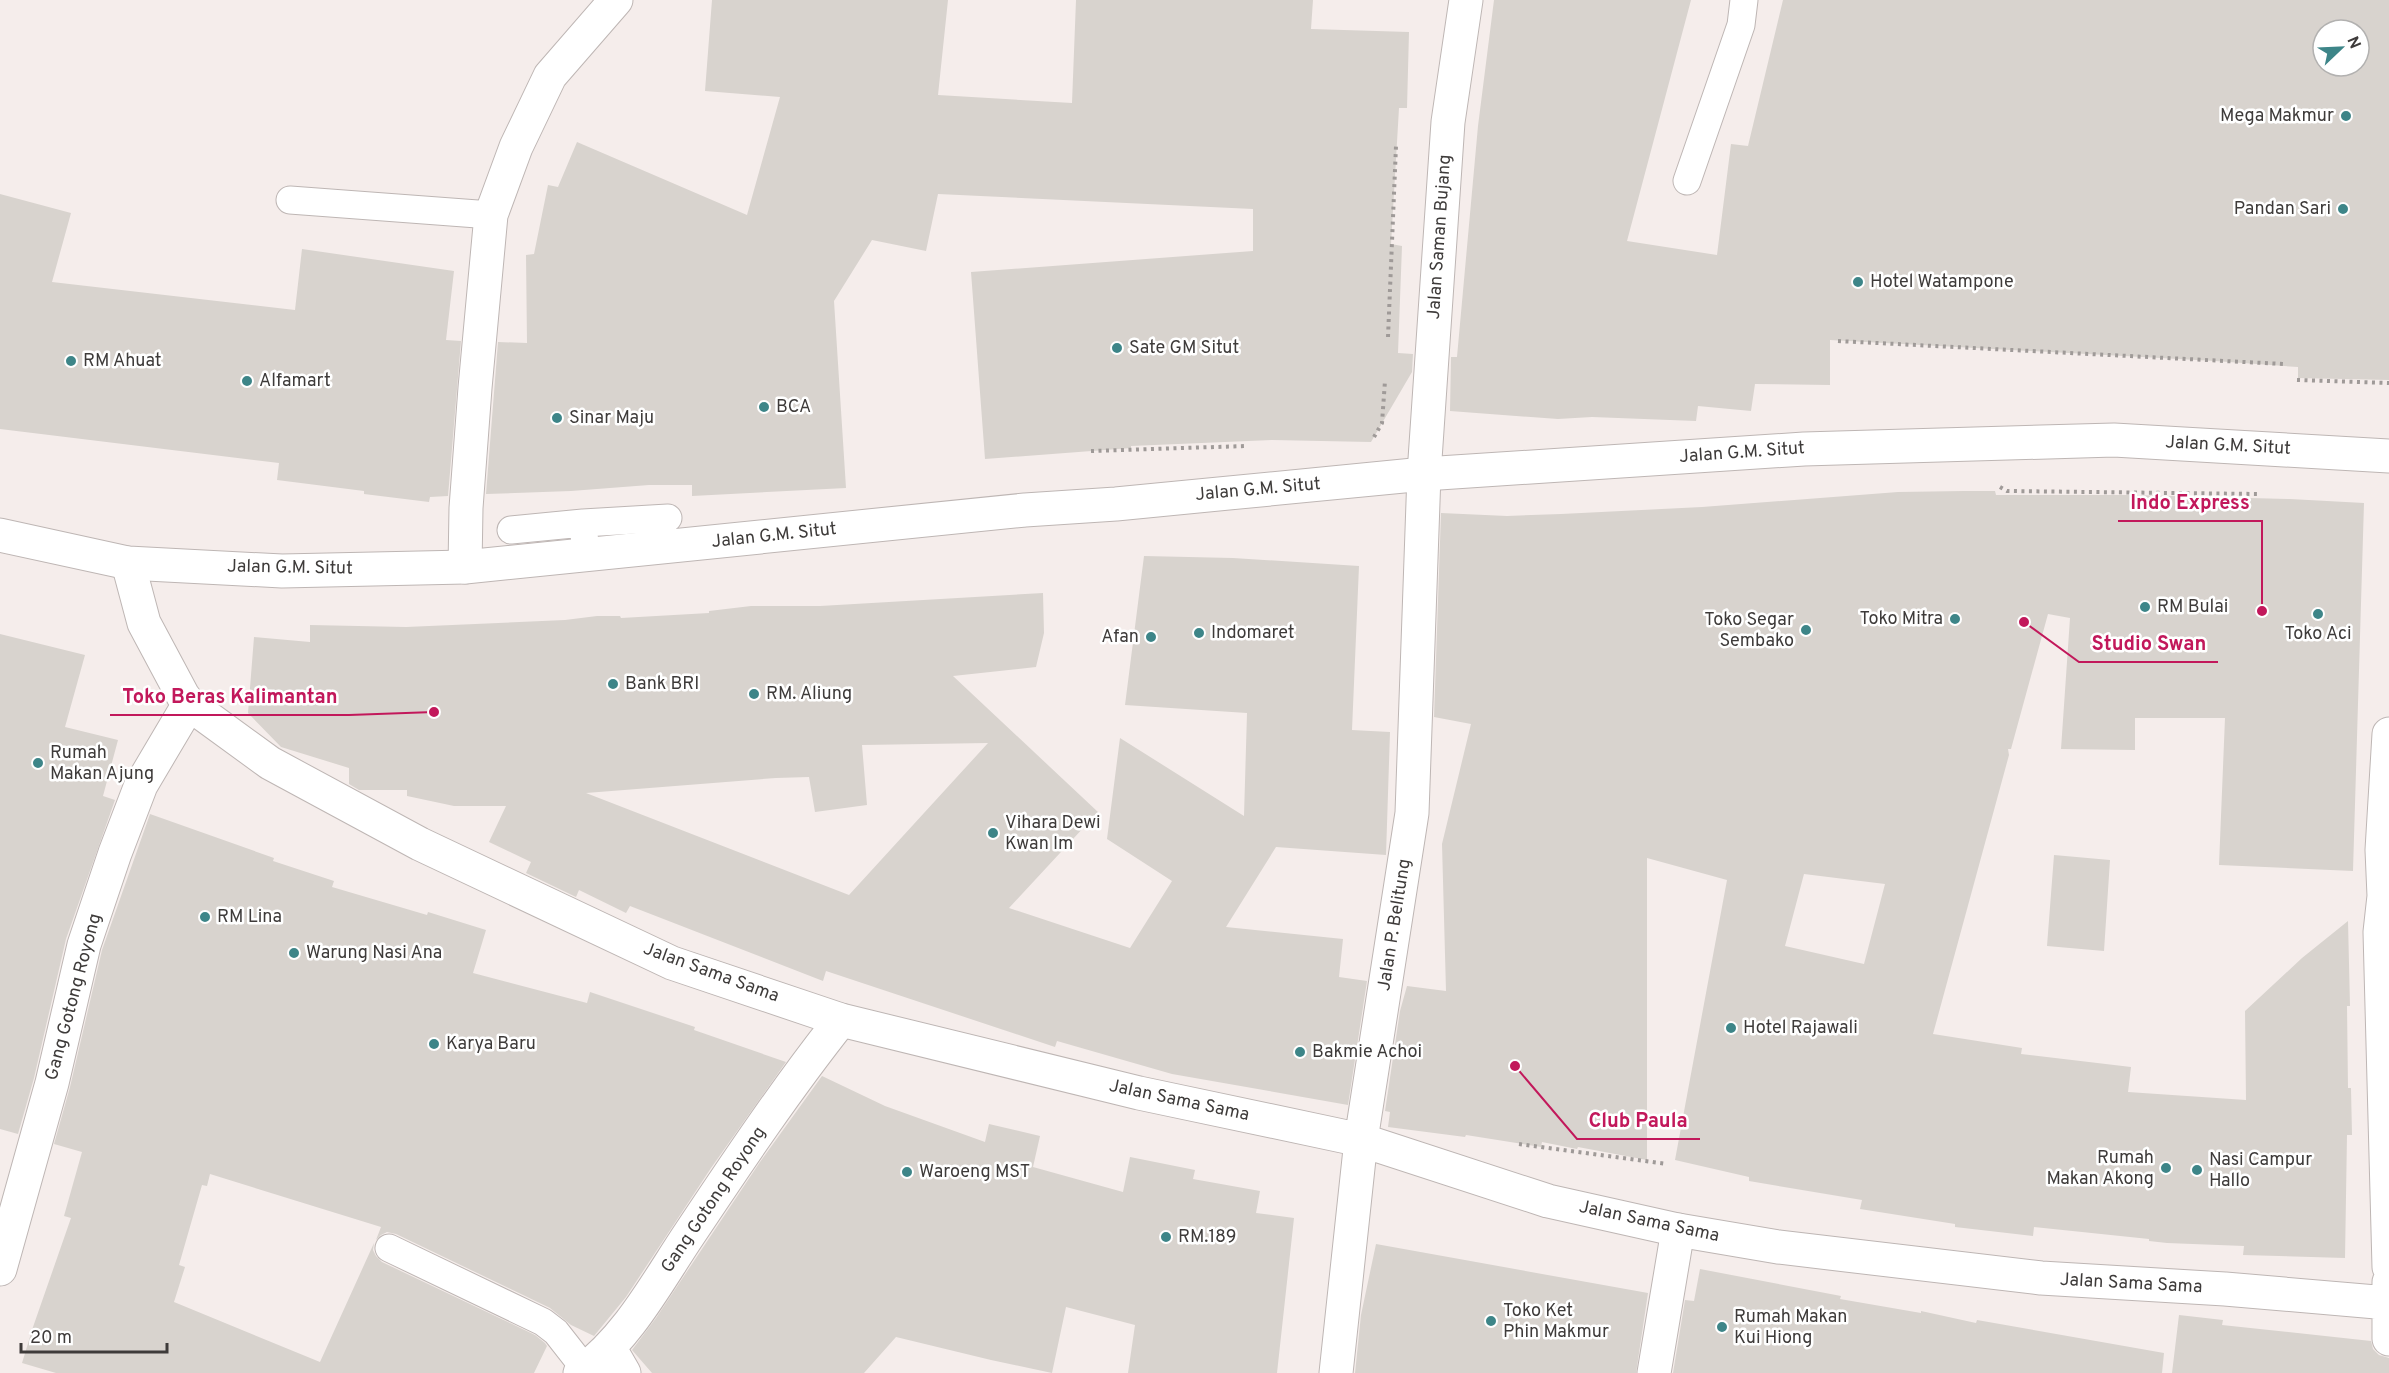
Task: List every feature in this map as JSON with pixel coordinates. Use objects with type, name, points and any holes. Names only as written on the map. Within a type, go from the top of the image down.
[{"type":"street","points":[[465,567],[466,508],[491,214],[516,147],[550,76],[616,0]]},
{"type":"street","name":"Jalan Saman Bujang","points":[[1424,474],[1448,122],[1466,0]]},
{"type":"street","name":"Jalan G.M. Situt","points":[[0,536],[129,563],[282,571],[465,567],[584,539],[1116,504],[1424,474],[1804,448],[2114,440],[2389,456]]},
{"type":"street","name":"Jalan P. Belitung","points":[[1336,1373],[1361,1140],[1412,813],[1424,474]]},
{"type":"street","name":"Jalan Sama Sama","points":[[129,563],[144,623],[162,661],[189,704],[270,763],[420,844],[672,963],[841,1020],[1139,1093],[1361,1140],[1548,1201],[1678,1230],[1779,1247],[2041,1278],[2225,1289],[2388,1303]]},
{"type":"street","name":"Gang Gotong Royong","points":[[0,1269],[52,1083],[81,957],[115,853],[141,785],[189,704]]},
{"type":"street","points":[[2389,734],[2382,850],[2384,896],[2380,932],[2389,1267]]},
{"type":"street","name":"Gang Gotong Royong","points":[[583,1371],[617,1360],[652,1294],[688,1236],[806,1064],[841,1020]]},
{"type":"street","points":[[1654,1373],[1678,1230]]},
{"type":"street","points":[[2389,1278],[2389,1339]]},
{"type":"lane","points":[[1688,181],[1741,25],[1744,0]]},
{"type":"lane","points":[[290,200],[491,214]]},
{"type":"lane","points":[[511,530],[584,539],[668,518]]},
{"type":"lane","points":[[389,1248],[543,1322],[556,1332],[583,1371]]},
{"type":"path","points":[[1387,346],[1396,146]]},
{"type":"path","points":[[1838,340],[2283,364]]},
{"type":"path","points":[[1371,441],[1382,423],[1385,377]]},
{"type":"path","points":[[2297,380],[2389,383]]},
{"type":"path","points":[[1091,451],[1254,446]]},
{"type":"path","points":[[1998,486],[2007,491],[2266,494]]},
{"type":"path","points":[[1516,1143],[1667,1164]]},
{"type":"building","points":[[712,0],[948,0],[938,95],[1072,103],[1076,0],[1313,0],[1311,29],[1409,32],[1407,108],[1399,108],[1391,244],[1402,246],[1398,353],[1413,354],[1412,372],[1371,442],[1272,440],[1131,446],[1131,448],[985,459],[971,272],[1253,251],[1253,209],[938,194],[926,251],[872,240],[834,301],[846,488],[692,496],[692,485],[649,485],[486,494],[498,342],[527,343],[526,255],[534,254],[548,185],[558,187],[577,142],[747,215],[780,97],[705,91]]},
{"type":"building","points":[[1494,0],[1691,0],[1627,241],[1717,255],[1731,144],[1748,146],[1783,0],[2389,0],[2389,380],[2298,378],[2298,367],[2215,361],[1830,340],[1830,385],[1755,384],[1751,411],[1698,406],[1696,421],[1592,417],[1558,419],[1450,411],[1451,357],[1457,357],[1478,126]]},
{"type":"building","points":[[0,194],[71,213],[52,282],[295,310],[302,249],[454,271],[446,340],[461,341],[448,496],[430,497],[429,502],[364,494],[364,491],[277,480],[279,463],[0,429]]},
{"type":"building","points":[[1995,491],[1996,495],[2132,495],[2364,503],[2353,871],[2219,865],[2225,718],[2135,718],[2135,750],[2061,749],[2070,618],[2048,614],[2011,749],[2008,749],[2009,755],[1933,1034],[2022,1048],[2021,1054],[2131,1067],[2128,1092],[2246,1100],[2245,1011],[2302,958],[2348,921],[2350,1006],[2347,1006],[2348,1088],[2351,1088],[2352,1135],[2347,1135],[2345,1258],[2243,1255],[2244,1246],[2167,1243],[2149,1241],[2149,1239],[2034,1227],[2033,1236],[1955,1227],[1955,1224],[1860,1209],[1862,1200],[1749,1181],[1749,1177],[1675,1160],[1727,880],[1647,858],[1647,1160],[1542,1142],[1541,1147],[1466,1135],[1465,1137],[1388,1127],[1390,1112],[1385,1111],[1400,1011],[1407,986],[1446,991],[1442,844],[1471,724],[1434,717],[1441,513],[1507,516],[1561,514],[1702,507],[1898,492]],"holes":[[[1804,874],[1885,884],[1864,964],[1785,946]]]},
{"type":"building","points":[[1144,556],[1233,558],[1359,566],[1352,730],[1390,732],[1386,855],[1276,847],[1226,927],[1343,939],[1339,977],[1367,981],[1348,1105],[1172,1074],[1057,1041],[1055,1047],[826,971],[823,981],[630,906],[626,913],[579,890],[576,897],[526,873],[531,862],[489,842],[506,806],[454,806],[407,796],[407,790],[359,790],[349,784],[349,768],[281,747],[248,713],[254,637],[310,642],[310,625],[406,627],[565,620],[597,616],[620,616],[621,618],[709,613],[709,611],[751,606],[820,606],[1043,593],[1044,633],[1036,667],[953,676],[1098,812],[1009,908],[1130,948],[1172,881],[1107,839],[1120,738],[1244,816],[1247,713],[1125,705]],"holes":[[[988,743],[849,895],[586,793],[809,777],[815,812],[867,805],[862,745]]]},
{"type":"building","points":[[0,634],[85,655],[65,727],[118,740],[103,796],[115,800],[66,939],[34,1078],[18,1134],[0,1129]]},
{"type":"building","points":[[150,814],[274,858],[273,861],[334,881],[332,887],[486,930],[473,973],[587,1003],[590,992],[695,1027],[694,1030],[786,1062],[711,1168],[626,1297],[594,1336],[571,1325],[550,1308],[396,1234],[387,1232],[376,1240],[381,1227],[210,1174],[207,1186],[202,1185],[179,1265],[185,1267],[174,1302],[320,1362],[374,1243],[373,1250],[382,1262],[535,1335],[545,1343],[547,1346],[534,1373],[56,1373],[22,1363],[71,1218],[64,1216],[82,1152],[54,1144],[70,1087],[102,950]]},
{"type":"building","points":[[2054,855],[2110,860],[2104,951],[2047,946]]},
{"type":"building","points":[[822,1076],[885,1106],[985,1142],[989,1124],[1040,1136],[1033,1167],[1123,1192],[1130,1157],[1195,1170],[1193,1179],[1260,1191],[1256,1213],[1294,1218],[1277,1373],[1128,1373],[1135,1325],[1066,1307],[1052,1373],[896,1337],[864,1373],[652,1373],[632,1350],[656,1318],[760,1162]]},
{"type":"building","points":[[1376,1244],[1648,1293],[1636,1373],[1355,1373],[1361,1315]]},
{"type":"building","points":[[1700,1269],[1841,1296],[1840,1299],[1921,1313],[1921,1311],[1976,1323],[1977,1320],[2164,1353],[2162,1373],[1673,1373],[1685,1300],[1694,1301]]},
{"type":"building","points":[[2179,1315],[2223,1320],[2222,1325],[2371,1341],[2373,1349],[2379,1355],[2389,1358],[2389,1373],[2172,1373]]},
{"type":"place","name":"Mega Makmur","points":[[2346,116]]},
{"type":"place","name":"Pandan Sari","points":[[2343,209]]},
{"type":"place","name":"Hotel Watampone","points":[[1858,282]]},
{"type":"place","name":"Sate GM Situt","points":[[1117,348]]},
{"type":"place","name":"RM Ahuat","points":[[71,361]]},
{"type":"place","name":"Alfamart","points":[[247,381]]},
{"type":"place","name":"BCA","points":[[764,407]]},
{"type":"place","name":"Sinar Maju","points":[[557,418]]},
{"type":"place","name":"RM Bulai","points":[[2145,607]]},
{"type":"place","name":"Indo Express","points":[[2262,611]]},
{"type":"place","name":"Toko Aci","points":[[2318,614]]},
{"type":"place","name":"Toko Mitra","points":[[1955,619]]},
{"type":"place","name":"Studio Swan","points":[[2024,622]]},
{"type":"place","name":"Toko Segar Sembako","points":[[1806,630]]},
{"type":"place","name":"Indomaret","points":[[1199,633]]},
{"type":"place","name":"Afan","points":[[1151,637]]},
{"type":"place","name":"Bank BRI","points":[[613,684]]},
{"type":"place","name":"RM. Aliung","points":[[754,694]]},
{"type":"place","name":"Toko Beras Kalimantan","points":[[434,712]]},
{"type":"place","name":"Rumah Makan Ajung","points":[[38,763]]},
{"type":"place","name":"Vihara Dewi Kwan Im","points":[[993,833]]},
{"type":"place","name":"RM Lina","points":[[205,917]]},
{"type":"place","name":"Warung Nasi Ana","points":[[294,953]]},
{"type":"place","name":"Hotel Rajawali","points":[[1731,1028]]},
{"type":"place","name":"Karya Baru","points":[[434,1044]]},
{"type":"place","name":"Bakmie Achoi","points":[[1300,1052]]},
{"type":"place","name":"Club Paula","points":[[1515,1066]]},
{"type":"place","name":"Rumah Makan Akong","points":[[2166,1168]]},
{"type":"place","name":"Nasi Campur Hallo","points":[[2197,1170]]},
{"type":"place","name":"Waroeng MST","points":[[907,1172]]},
{"type":"place","name":"RM.189","points":[[1166,1237]]},
{"type":"place","name":"Toko Ket Phin Makmur","points":[[1491,1321]]},
{"type":"place","name":"Rumah Makan Kui Hiong","points":[[1722,1327]]}]
